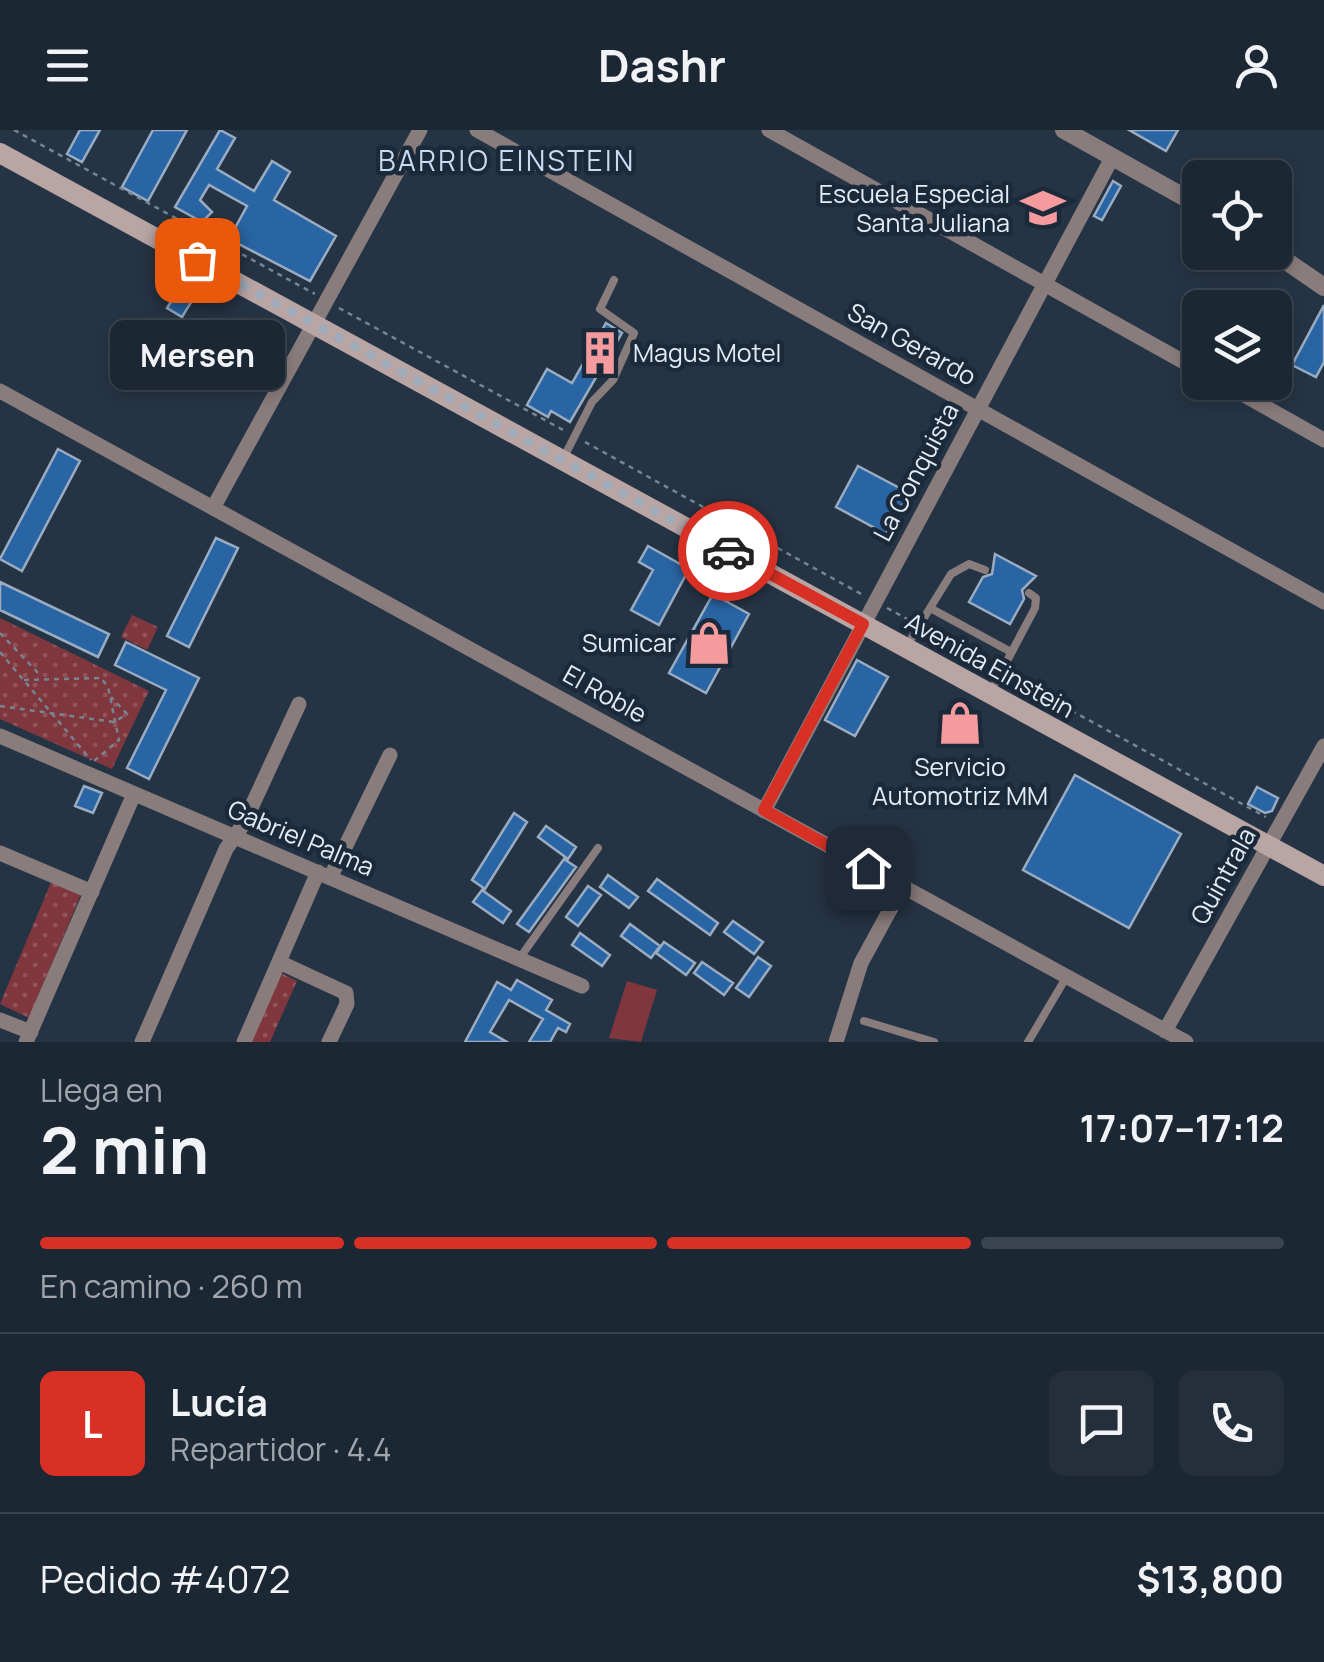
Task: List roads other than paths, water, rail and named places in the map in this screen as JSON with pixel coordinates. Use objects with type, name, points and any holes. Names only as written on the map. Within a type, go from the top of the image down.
[{"type":"main road","name":"Avenida Einstein","points":[[0,153],[1324,876]]},
{"type":"street","points":[[213,508],[420,130]]},
{"type":"street","name":"San Gerardo","points":[[477,130],[1324,602]]},
{"type":"street","points":[[769,130],[1182,361]]},
{"type":"street","points":[[1064,130],[1182,196]]},
{"type":"street","name":"La Conquista","points":[[764,810],[1113,156]]},
{"type":"street","points":[[1292,265],[1324,287]]},
{"type":"street","name":"El Roble","points":[[0,390],[1186,1042]]},
{"type":"street","points":[[1253,400],[1324,440]]},
{"type":"street","points":[[142,1042],[300,704]]},
{"type":"street","name":"Gabriel Palma","points":[[0,736],[582,986]]},
{"type":"street","name":"Quintrala","points":[[1166,1030],[1324,746]]},
{"type":"street","points":[[244,1042],[279,962],[390,755]]},
{"type":"street","points":[[0,1020],[28,1037],[134,794]]},
{"type":"street","points":[[0,852],[92,892]]},
{"type":"street","points":[[836,1042],[861,963],[903,886]]},
{"type":"street","points":[[279,962],[346,993],[348,1000],[330,1042]]},
{"type":"lane","points":[[563,460],[592,402],[613,380],[634,333],[600,310],[614,280]]},
{"type":"lane","points":[[906,648],[955,569],[969,564],[985,570]]},
{"type":"lane","points":[[990,694],[1036,608],[1036,598],[1029,593]]},
{"type":"lane","points":[[932,609],[1011,652]]},
{"type":"lane","points":[[519,959],[598,848]]},
{"type":"lane","points":[[1028,1042],[1067,976]]},
{"type":"lane","points":[[864,1021],[934,1042]]},
{"type":"place","name":"Escuela Especial Santa Juliana","points":[[1043,208]]},
{"type":"place","name":"Mersen","points":[[197,260]]},
{"type":"place","name":"Magus Motel","points":[[600,353]]},
{"type":"place","name":"Sumicar","points":[[709,643]]},
{"type":"place","name":"Servicio Automotriz MM","points":[[960,723]]},
{"type":"district","name":"BARRIO EINSTEIN","points":[[507,161]]}]
